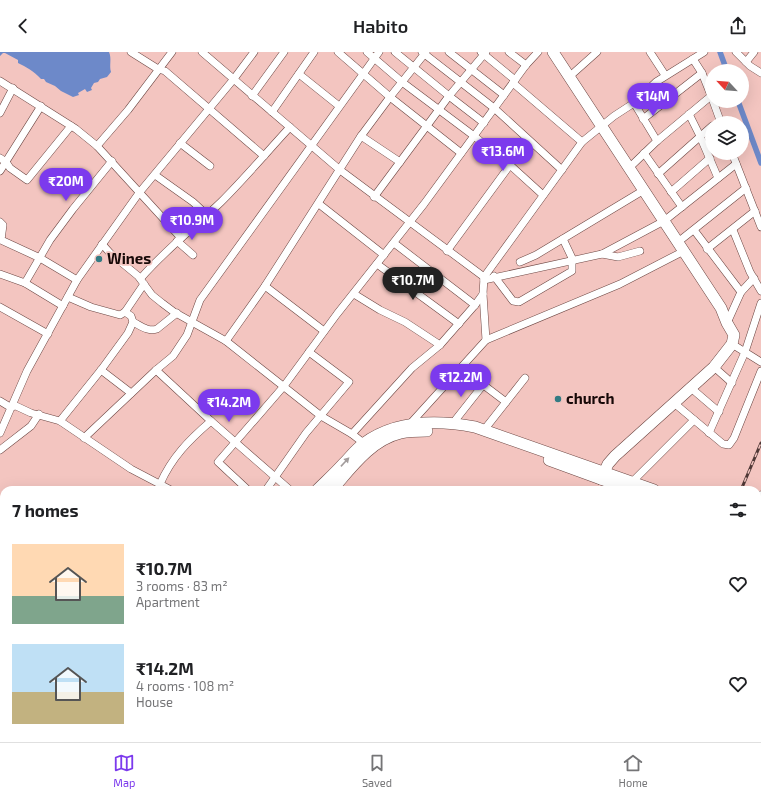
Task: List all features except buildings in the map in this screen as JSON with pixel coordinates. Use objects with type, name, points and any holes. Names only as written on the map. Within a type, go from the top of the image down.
[{"type":"highway","points":[[554,53],[721,308],[727,323],[734,334],[732,344],[714,367],[615,456],[603,475]]},
{"type":"highway","points":[[322,486],[367,446],[389,430],[409,425],[453,423],[484,430],[632,486]]},
{"type":"highway","points":[[336,486],[363,455],[367,446],[402,433],[440,430],[465,432],[481,436],[603,475]]},
{"type":"street","points":[[131,52],[158,69],[165,71],[208,110],[264,156]]},
{"type":"street","points":[[97,146],[128,110],[172,52]]},
{"type":"street","points":[[202,52],[310,146],[374,197],[484,278],[495,277],[602,254],[664,221],[736,164]]},
{"type":"street","points":[[209,58],[215,52]]},
{"type":"street","points":[[0,433],[26,371],[77,280],[139,193],[233,80],[254,52]]},
{"type":"street","points":[[252,96],[284,52]]},
{"type":"street","points":[[272,112],[312,54],[304,52]]},
{"type":"street","points":[[338,52],[390,97],[461,153]]},
{"type":"street","points":[[367,52],[377,55],[402,82],[474,136],[510,165],[543,195]]},
{"type":"street","points":[[395,52],[484,123]]},
{"type":"street","points":[[449,52],[504,95]]},
{"type":"street","points":[[509,52],[526,65]]},
{"type":"street","points":[[244,486],[218,462],[284,386],[324,331],[394,243],[526,65],[538,52]]},
{"type":"street","points":[[569,77],[597,52]]},
{"type":"street","points":[[650,52],[665,75]]},
{"type":"street","points":[[486,340],[483,294],[484,278],[582,142],[614,116],[634,103],[665,75],[704,52]]},
{"type":"street","points":[[736,52],[752,68],[761,73]]},
{"type":"street","points":[[746,62],[754,52]]},
{"type":"street","points":[[226,341],[265,286],[319,204],[361,136],[424,53],[494,108],[562,170]]},
{"type":"street","points":[[374,197],[483,53],[582,142]]},
{"type":"street","points":[[84,438],[131,393],[173,356],[188,335],[200,300],[377,55]]},
{"type":"street","points":[[693,58],[705,80]]},
{"type":"street","points":[[643,119],[702,72]]},
{"type":"street","points":[[299,74],[339,106]]},
{"type":"street","points":[[0,81],[72,126],[97,146],[112,161],[193,255]]},
{"type":"street","points":[[0,113],[13,88]]},
{"type":"street","points":[[634,103],[657,141]]},
{"type":"street","points":[[629,168],[657,141],[705,103]]},
{"type":"street","points":[[0,171],[3,160],[40,106]]},
{"type":"street","points":[[690,114],[705,147]]},
{"type":"street","points":[[3,160],[10,168],[26,180],[72,126]]},
{"type":"street","points":[[68,297],[108,312],[120,315],[125,312],[142,281],[164,252],[207,215],[245,178],[290,128]]},
{"type":"street","points":[[658,174],[705,132]]},
{"type":"street","points":[[361,136],[400,162]]},
{"type":"street","points":[[180,143],[210,166]]},
{"type":"street","points":[[644,153],[682,207]]},
{"type":"street","points":[[671,192],[708,160]]},
{"type":"street","points":[[711,160],[718,178]]},
{"type":"street","points":[[735,160],[761,227]]},
{"type":"street","points":[[25,283],[50,240],[112,161]]},
{"type":"street","points":[[447,251],[510,165]]},
{"type":"street","points":[[155,175],[193,202],[207,215]]},
{"type":"street","points":[[409,425],[486,340],[620,284],[681,247],[694,230],[746,188]]},
{"type":"street","points":[[520,262],[563,239],[644,190]]},
{"type":"street","points":[[319,204],[384,255]]},
{"type":"street","points":[[707,249],[733,230],[755,211]]},
{"type":"street","points":[[0,222],[3,225],[1,240],[40,258],[77,280]]},
{"type":"street","points":[[694,230],[741,292]]},
{"type":"street","points":[[733,230],[761,291]]},
{"type":"street","points":[[489,270],[513,301],[519,302],[572,271],[572,258],[563,239]]},
{"type":"street","points":[[394,243],[475,305]]},
{"type":"street","points":[[102,244],[142,281],[152,295],[176,313],[226,341],[320,416],[352,434],[367,446]]},
{"type":"street","points":[[602,254],[618,256],[640,251]]},
{"type":"street","points":[[377,264],[459,324]]},
{"type":"street","points":[[0,274],[25,283],[63,306]]},
{"type":"street","points":[[727,323],[741,292],[754,278]]},
{"type":"street","points":[[265,286],[324,331]]},
{"type":"street","points":[[354,294],[380,310],[405,322],[440,346]]},
{"type":"street","points":[[352,434],[412,368],[440,346],[483,294]]},
{"type":"street","points":[[709,433],[745,352],[761,303]]},
{"type":"street","points":[[0,307],[48,334]]},
{"type":"street","points":[[60,421],[101,370],[128,333],[133,322],[131,316],[125,312]]},
{"type":"street","points":[[133,322],[148,330],[153,330],[157,329],[176,313]]},
{"type":"street","points":[[732,344],[761,362]]},
{"type":"street","points":[[269,486],[306,433],[349,382],[309,352]]},
{"type":"street","points":[[714,367],[732,383]]},
{"type":"street","points":[[461,368],[506,402]]},
{"type":"street","points":[[101,370],[131,393]]},
{"type":"street","points":[[156,370],[211,421],[285,486]]},
{"type":"street","points":[[674,403],[709,433],[729,445],[732,443],[761,372]]},
{"type":"street","points":[[484,430],[525,378]]},
{"type":"street","points":[[453,423],[483,385]]},
{"type":"street","points":[[691,388],[719,412]]},
{"type":"street","points":[[0,401],[10,407],[16,406],[60,421],[131,469],[164,486]]},
{"type":"street","points":[[0,450],[31,426],[39,414]]},
{"type":"street","points":[[632,486],[694,420]]},
{"type":"street","points":[[160,484],[165,471],[186,443],[211,421]]},
{"type":"water","points":[[0,52],[109,52],[111,72],[107,77],[94,83],[91,88],[92,90],[87,92],[85,89],[78,93],[79,95],[73,97],[46,82],[44,79],[41,79],[33,71],[18,63],[18,60],[5,53],[0,56]]},
{"type":"waterway","points":[[720,52],[724,64]]},
{"type":"waterway","points":[[741,108],[761,163]]},
{"type":"railway","points":[[743,486],[761,443]]},
{"type":"place","name":"Wines","points":[[99,259]]},
{"type":"place","name":"church","points":[[558,399]]}]
